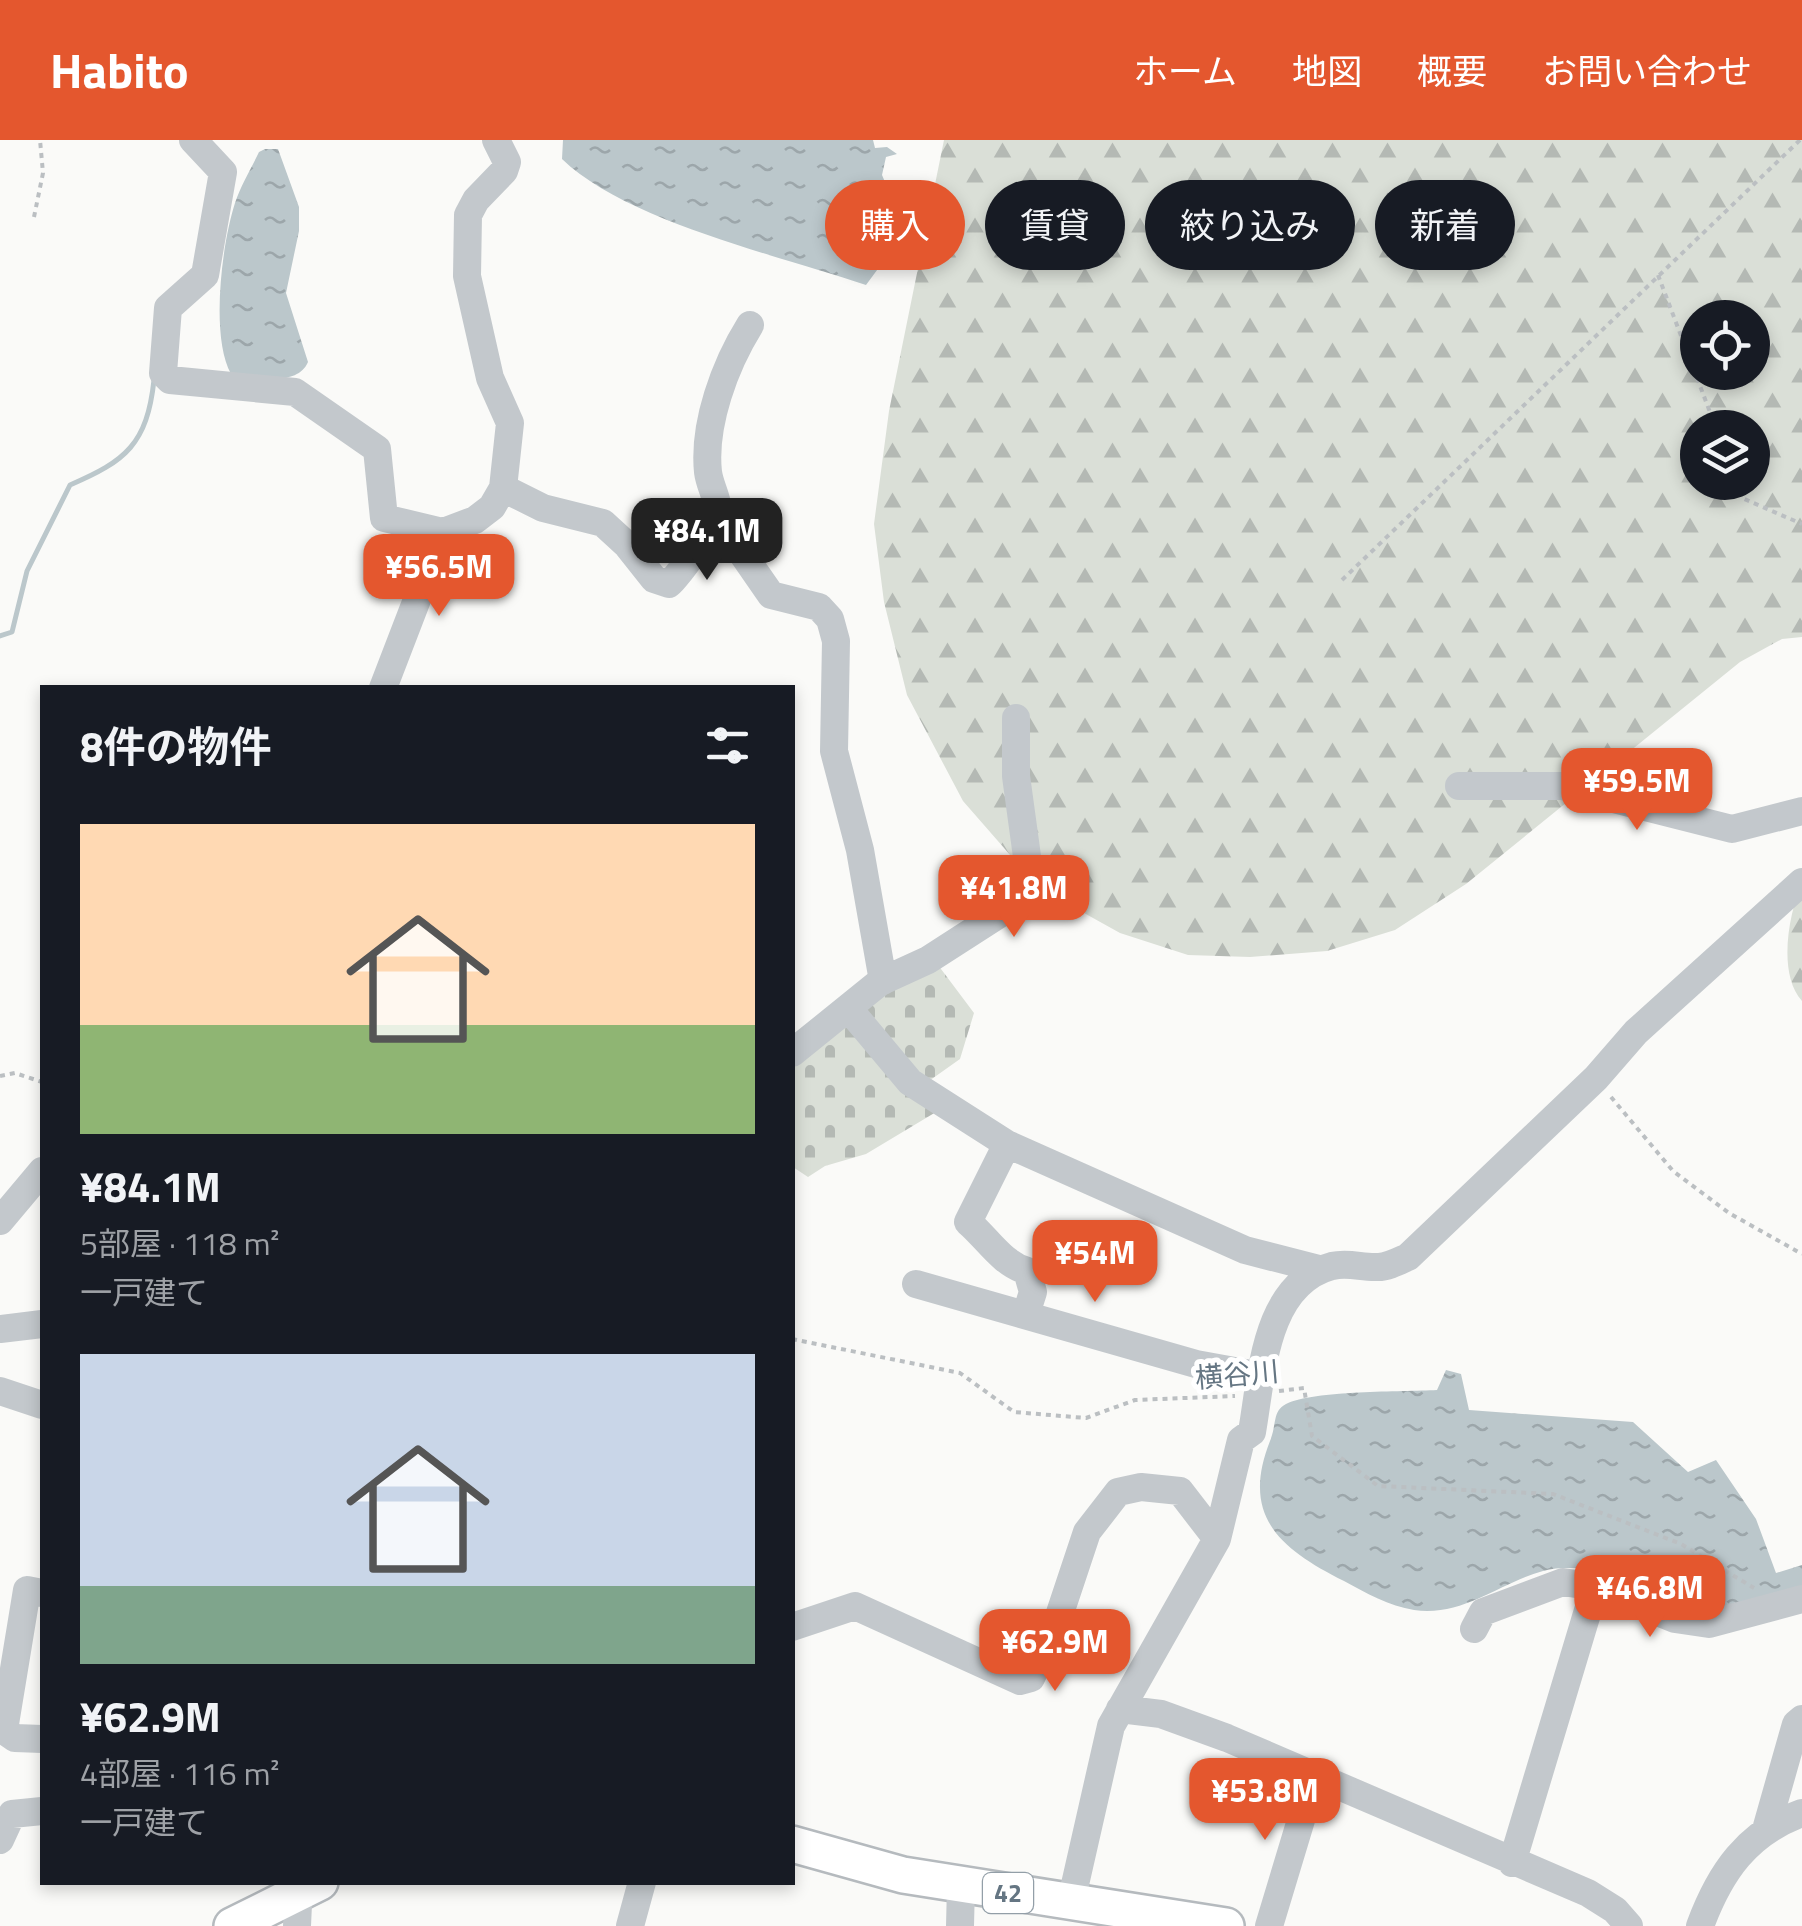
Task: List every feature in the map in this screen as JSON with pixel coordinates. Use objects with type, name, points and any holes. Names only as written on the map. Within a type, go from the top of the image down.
[{"type":"main road","name":"42","points":[[795,1845],[903,1875],[1226,1926]]},
{"type":"main road","points":[[232,1926],[303,1896]]},
{"type":"street","points":[[193,140],[223,172],[223,191],[205,275],[168,308],[163,373],[170,380],[295,392],[378,449],[384,518],[443,532],[484,513],[503,488],[510,423],[490,378],[466,276],[468,215],[476,200],[504,171],[506,162],[496,140]]},
{"type":"street","points":[[503,488],[543,508],[603,523],[628,544],[654,580],[669,584],[678,579],[693,548],[714,526],[716,496],[708,476],[711,428],[731,356],[750,325]]},
{"type":"street","points":[[714,526],[734,543],[771,595],[819,607],[830,619],[836,641],[834,751],[860,850],[883,981]]},
{"type":"street","points":[[384,685],[443,532]]},
{"type":"street","points":[[795,1051],[883,981],[928,960],[1032,893],[1016,776],[1016,718]]},
{"type":"street","points":[[1459,786],[1562,786],[1732,828],[1802,810]]},
{"type":"street","points":[[848,1008],[910,1082],[1007,1144],[1245,1250],[1319,1269],[1344,1263],[1381,1268],[1408,1257],[1596,1078],[1636,1032],[1802,882]]},
{"type":"street","points":[[1007,1144],[968,1222],[990,1241],[1003,1260],[1027,1271],[1034,1292],[1026,1314]]},
{"type":"street","points":[[0,1220],[40,1173]]},
{"type":"street","points":[[1071,1902],[1111,1726],[1218,1539],[1241,1440],[1252,1432],[1272,1320],[1286,1300],[1319,1269]]},
{"type":"street","points":[[916,1284],[1261,1384]]},
{"type":"street","points":[[0,1330],[40,1324]]},
{"type":"street","points":[[0,1391],[40,1404]]},
{"type":"street","points":[[795,1625],[855,1606],[1020,1682],[1031,1678],[1055,1628],[1087,1532],[1118,1492],[1140,1486],[1180,1490],[1218,1539]]},
{"type":"street","points":[[1474,1629],[1483,1612],[1532,1590],[1564,1582],[1595,1587],[1675,1619],[1709,1624],[1802,1598]]},
{"type":"street","points":[[1512,1862],[1595,1587]]},
{"type":"street","points":[[40,1593],[28,1590],[11,1622],[2,1729],[15,1738],[40,1739]]},
{"type":"street","points":[[1120,1709],[1160,1714],[1588,1893],[1615,1910],[1629,1926]]},
{"type":"street","points":[[1767,1826],[1796,1724],[1802,1720]]},
{"type":"street","points":[[1269,1926],[1314,1777]]},
{"type":"street","points":[[0,1840],[6,1806],[40,1812]]},
{"type":"street","points":[[1700,1926],[1708,1904],[1740,1853],[1767,1826],[1802,1813]]},
{"type":"street","points":[[630,1926],[641,1885]]},
{"type":"street","points":[[960,1926],[961,1885]]},
{"type":"path","points":[[34,218],[43,173],[40,140]]},
{"type":"path","points":[[1342,580],[1800,140]]},
{"type":"path","points":[[1658,275],[1709,410]]},
{"type":"path","points":[[1747,500],[1802,524]]},
{"type":"path","points":[[0,1076],[15,1073],[40,1081]]},
{"type":"path","points":[[1596,1078],[1673,1171],[1729,1213],[1802,1254]]},
{"type":"path","name":"横谷川","points":[[795,1340],[960,1373],[1014,1412],[1086,1418],[1135,1400],[1261,1384],[1304,1388],[1312,1436],[1378,1486],[1552,1494],[1682,1544],[1756,1590]]},
{"type":"green space","points":[[944,140],[1802,140],[1802,637],[1782,639],[1740,662],[1466,884],[1395,930],[1327,951],[1250,957],[1188,955],[1120,933],[1039,888],[963,801],[907,695],[884,602],[874,524],[889,411],[918,270],[965,270],[965,180],[936,180]]},
{"type":"green space","points":[[1802,882],[1802,1001],[1790,975],[1788,943]]},
{"type":"green space","points":[[935,961],[974,1013],[960,1059],[912,1093],[936,1112],[866,1154],[825,1166],[808,1177],[795,1168],[795,1057],[847,1015]]},
{"type":"water","points":[[563,140],[873,140],[875,148],[887,147],[897,154],[886,157],[884,180],[825,180],[825,270],[877,270],[866,285],[664,218],[624,201],[562,159]]},
{"type":"water","points":[[278,149],[299,207],[299,231],[286,293],[308,362],[295,375],[274,379],[231,374],[221,337],[220,314],[222,265],[230,220],[243,183],[259,152]]},
{"type":"water","points":[[1446,1370],[1461,1374],[1469,1410],[1633,1422],[1688,1472],[1716,1460],[1756,1519],[1776,1573],[1802,1565],[1802,1592],[1710,1617],[1616,1583],[1621,1563],[1600,1558],[1596,1568],[1549,1569],[1449,1609],[1414,1610],[1361,1590],[1285,1543],[1272,1528],[1260,1490],[1262,1468],[1282,1407],[1299,1399],[1337,1394],[1437,1390]]},
{"type":"waterway","points":[[0,636],[12,632],[27,571],[70,485],[106,467],[130,448],[146,420],[154,380]]}]
